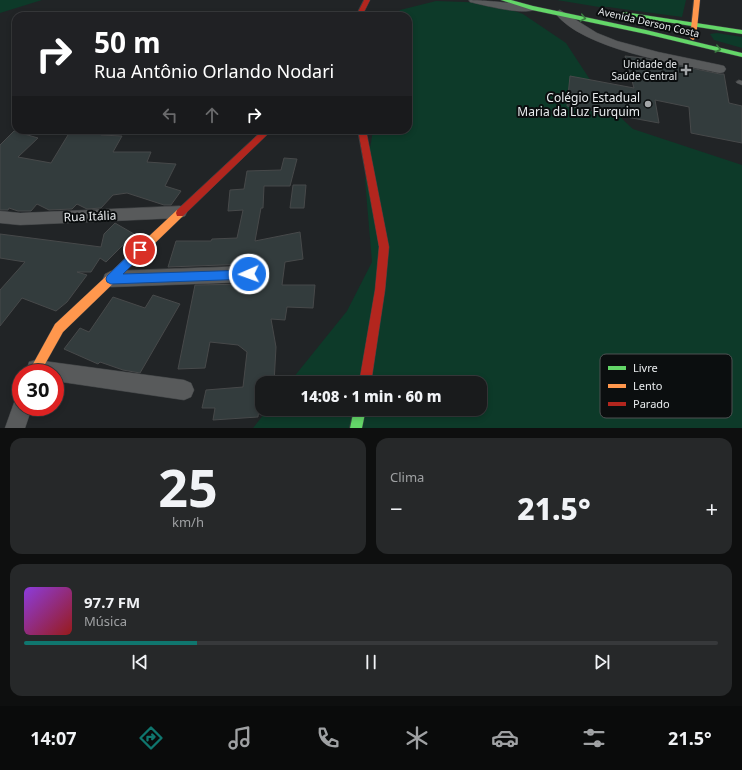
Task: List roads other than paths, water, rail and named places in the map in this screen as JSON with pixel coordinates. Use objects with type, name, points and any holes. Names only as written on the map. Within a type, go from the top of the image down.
[{"type":"street","points":[[474,0],[499,6],[533,4]]},
{"type":"street","name":"Avenida Derson Costa","points":[[504,0],[562,9],[742,55]]},
{"type":"street","points":[[693,43],[697,0]]},
{"type":"street","points":[[362,12],[369,1]]},
{"type":"street","points":[[562,9],[570,24],[640,53],[720,69]]},
{"type":"street","name":"Avenida Derson Costa","points":[[617,14],[742,32]]},
{"type":"street","points":[[39,364],[60,328],[180,212],[264,134]]},
{"type":"street","points":[[363,134],[384,247],[377,312],[366,376]]},
{"type":"street","name":"Rua Itália","points":[[0,216],[20,219],[180,212]]},
{"type":"street","points":[[111,279],[249,274]]},
{"type":"street","points":[[64,375],[184,390]]},
{"type":"street","points":[[14,428],[19,416]]},
{"type":"street","points":[[356,428],[359,416]]},
{"type":"place","name":"Unidade de Saúde Central","points":[[686,70]]},
{"type":"place","name":"Colégio Estadual Maria da Luz Furquim","points":[[648,104]]}]
